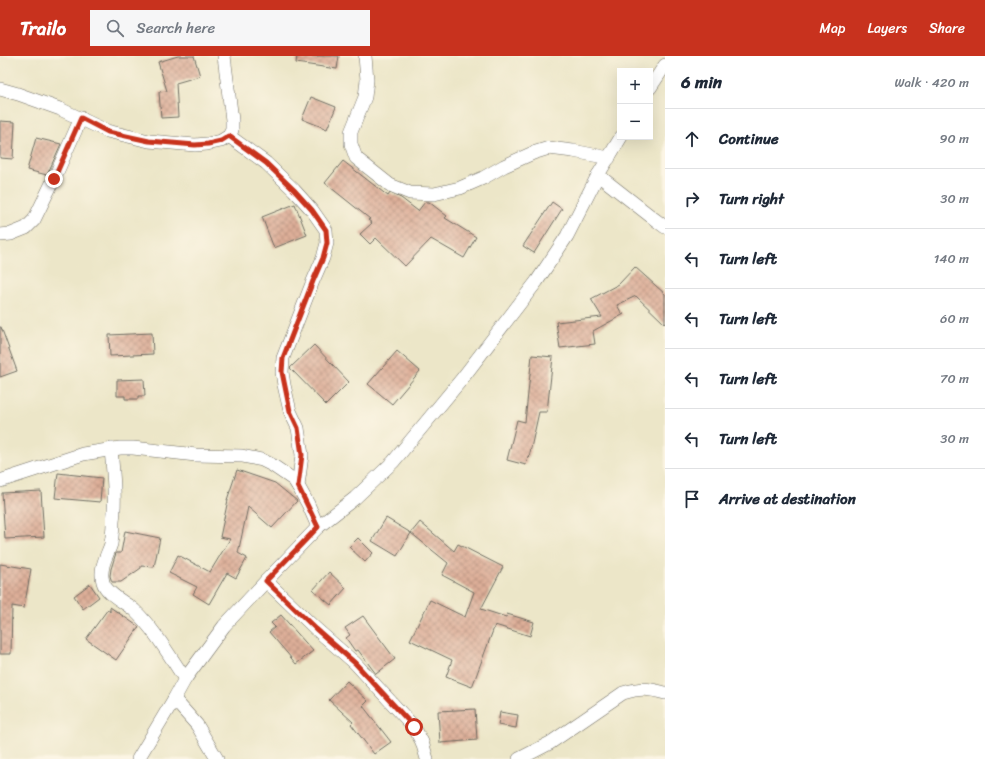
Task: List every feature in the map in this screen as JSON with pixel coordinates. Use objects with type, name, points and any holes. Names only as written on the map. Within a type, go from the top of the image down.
[{"type":"street","points":[[0,89],[60,109],[108,132],[149,141],[195,145],[208,144],[221,141],[229,136],[232,130],[224,56]]},
{"type":"street","points":[[366,56],[367,80],[365,97],[351,132],[351,144],[356,158],[390,185],[410,193],[434,194],[460,188],[483,178],[504,166],[549,148],[609,158]]},
{"type":"street","points":[[653,83],[665,65]]},
{"type":"street","points":[[0,235],[11,234],[26,228],[34,220],[81,118]]},
{"type":"street","points":[[229,136],[266,163],[283,179],[312,210],[326,230],[327,243],[323,258],[283,358],[282,365],[284,384],[290,411],[298,428],[302,455],[298,486]]},
{"type":"street","points":[[138,759],[174,699],[184,679],[224,626],[318,527],[355,498],[393,462],[461,380],[541,275],[567,236],[598,175],[619,140]]},
{"type":"street","points":[[598,175],[665,227]]},
{"type":"street","points":[[0,481],[83,454],[120,448],[196,455],[242,456],[262,460],[294,480],[318,527]]},
{"type":"street","points":[[111,449],[114,516],[111,542],[102,569],[103,582],[106,589],[144,620],[153,631],[184,679]]},
{"type":"street","points":[[266,581],[316,629],[355,663],[414,727],[422,742],[427,759]]},
{"type":"street","points":[[519,759],[550,743],[623,693],[637,689],[653,690],[665,693]]},
{"type":"street","points":[[174,699],[197,725],[217,759]]},
{"type":"building","points":[[178,56],[194,56],[200,76],[176,83],[178,117],[161,118],[159,92],[167,91],[158,62]]},
{"type":"building","points":[[297,56],[339,56],[337,69],[296,63]]},
{"type":"building","points":[[311,97],[336,107],[327,129],[302,119]]},
{"type":"building","points":[[0,121],[15,122],[13,159],[0,158]]},
{"type":"building","points":[[36,138],[61,144],[47,175],[27,170]]},
{"type":"building","points":[[343,161],[388,196],[390,193],[401,198],[418,211],[425,202],[429,202],[447,216],[445,218],[476,237],[464,258],[431,239],[405,266],[376,238],[370,244],[360,234],[372,223],[368,220],[370,219],[325,183]]},
{"type":"building","points":[[552,202],[562,209],[534,253],[523,246]]},
{"type":"building","points":[[295,204],[307,235],[274,248],[262,217]]},
{"type":"building","points":[[635,267],[665,294],[665,324],[636,296],[617,305],[622,314],[624,314],[593,331],[595,344],[560,348],[556,322],[602,317],[591,299],[619,284]]},
{"type":"building","points":[[0,327],[17,371],[0,377]]},
{"type":"building","points":[[152,333],[153,354],[110,356],[109,335]]},
{"type":"building","points":[[314,345],[349,382],[326,405],[290,368]]},
{"type":"building","points":[[397,351],[420,371],[392,404],[368,384]]},
{"type":"building","points":[[532,355],[553,357],[547,412],[539,412],[526,465],[507,460],[517,420],[525,422]]},
{"type":"building","points":[[144,379],[145,396],[138,396],[138,399],[125,399],[125,396],[117,396],[117,380]]},
{"type":"building","points":[[237,470],[275,483],[297,501],[272,528],[248,507],[238,553],[247,558],[236,578],[227,573],[209,604],[193,594],[197,587],[169,573],[178,555],[210,572],[230,539],[220,537],[227,500]]},
{"type":"building","points":[[58,473],[102,478],[100,502],[55,498]]},
{"type":"building","points":[[41,491],[44,537],[5,539],[2,493]]},
{"type":"building","points":[[386,518],[411,533],[397,556],[372,541]]},
{"type":"building","points":[[420,522],[454,551],[458,544],[503,567],[481,609],[506,617],[507,614],[534,622],[530,636],[495,625],[472,687],[446,677],[452,660],[410,640],[430,600],[465,617],[474,592],[442,575],[448,563],[411,533]]},
{"type":"building","points":[[125,531],[160,538],[154,567],[141,566],[141,568],[121,582],[112,582],[110,576],[111,569],[116,553],[121,553]]},
{"type":"building","points":[[358,538],[373,553],[365,562],[349,547]]},
{"type":"building","points":[[0,564],[31,569],[24,608],[12,606],[11,654],[0,654]]},
{"type":"building","points":[[329,572],[346,588],[331,605],[313,590]]},
{"type":"building","points":[[90,584],[99,597],[83,609],[74,596]]},
{"type":"building","points":[[110,607],[139,627],[116,660],[86,639],[108,609],[110,612]]},
{"type":"building","points":[[281,615],[313,651],[296,664],[269,632],[275,627],[271,623]]},
{"type":"building","points":[[363,616],[395,659],[376,674],[358,650],[355,651],[346,638],[350,635],[345,628]]},
{"type":"building","points":[[347,681],[368,701],[363,706],[391,742],[374,754],[351,724],[353,722],[329,700]]},
{"type":"building","points":[[475,709],[477,740],[440,743],[438,711]]},
{"type":"building","points":[[500,712],[518,715],[516,728],[498,725]]},
{"type":"route","points":[[54,179],[81,118],[108,132],[149,141],[195,145],[221,141],[229,136],[266,163],[294,190],[312,210],[326,230],[327,243],[323,258],[283,358],[282,372],[290,411],[298,428],[302,455],[298,486],[318,527],[266,581],[316,629],[355,663],[414,727]]}]
